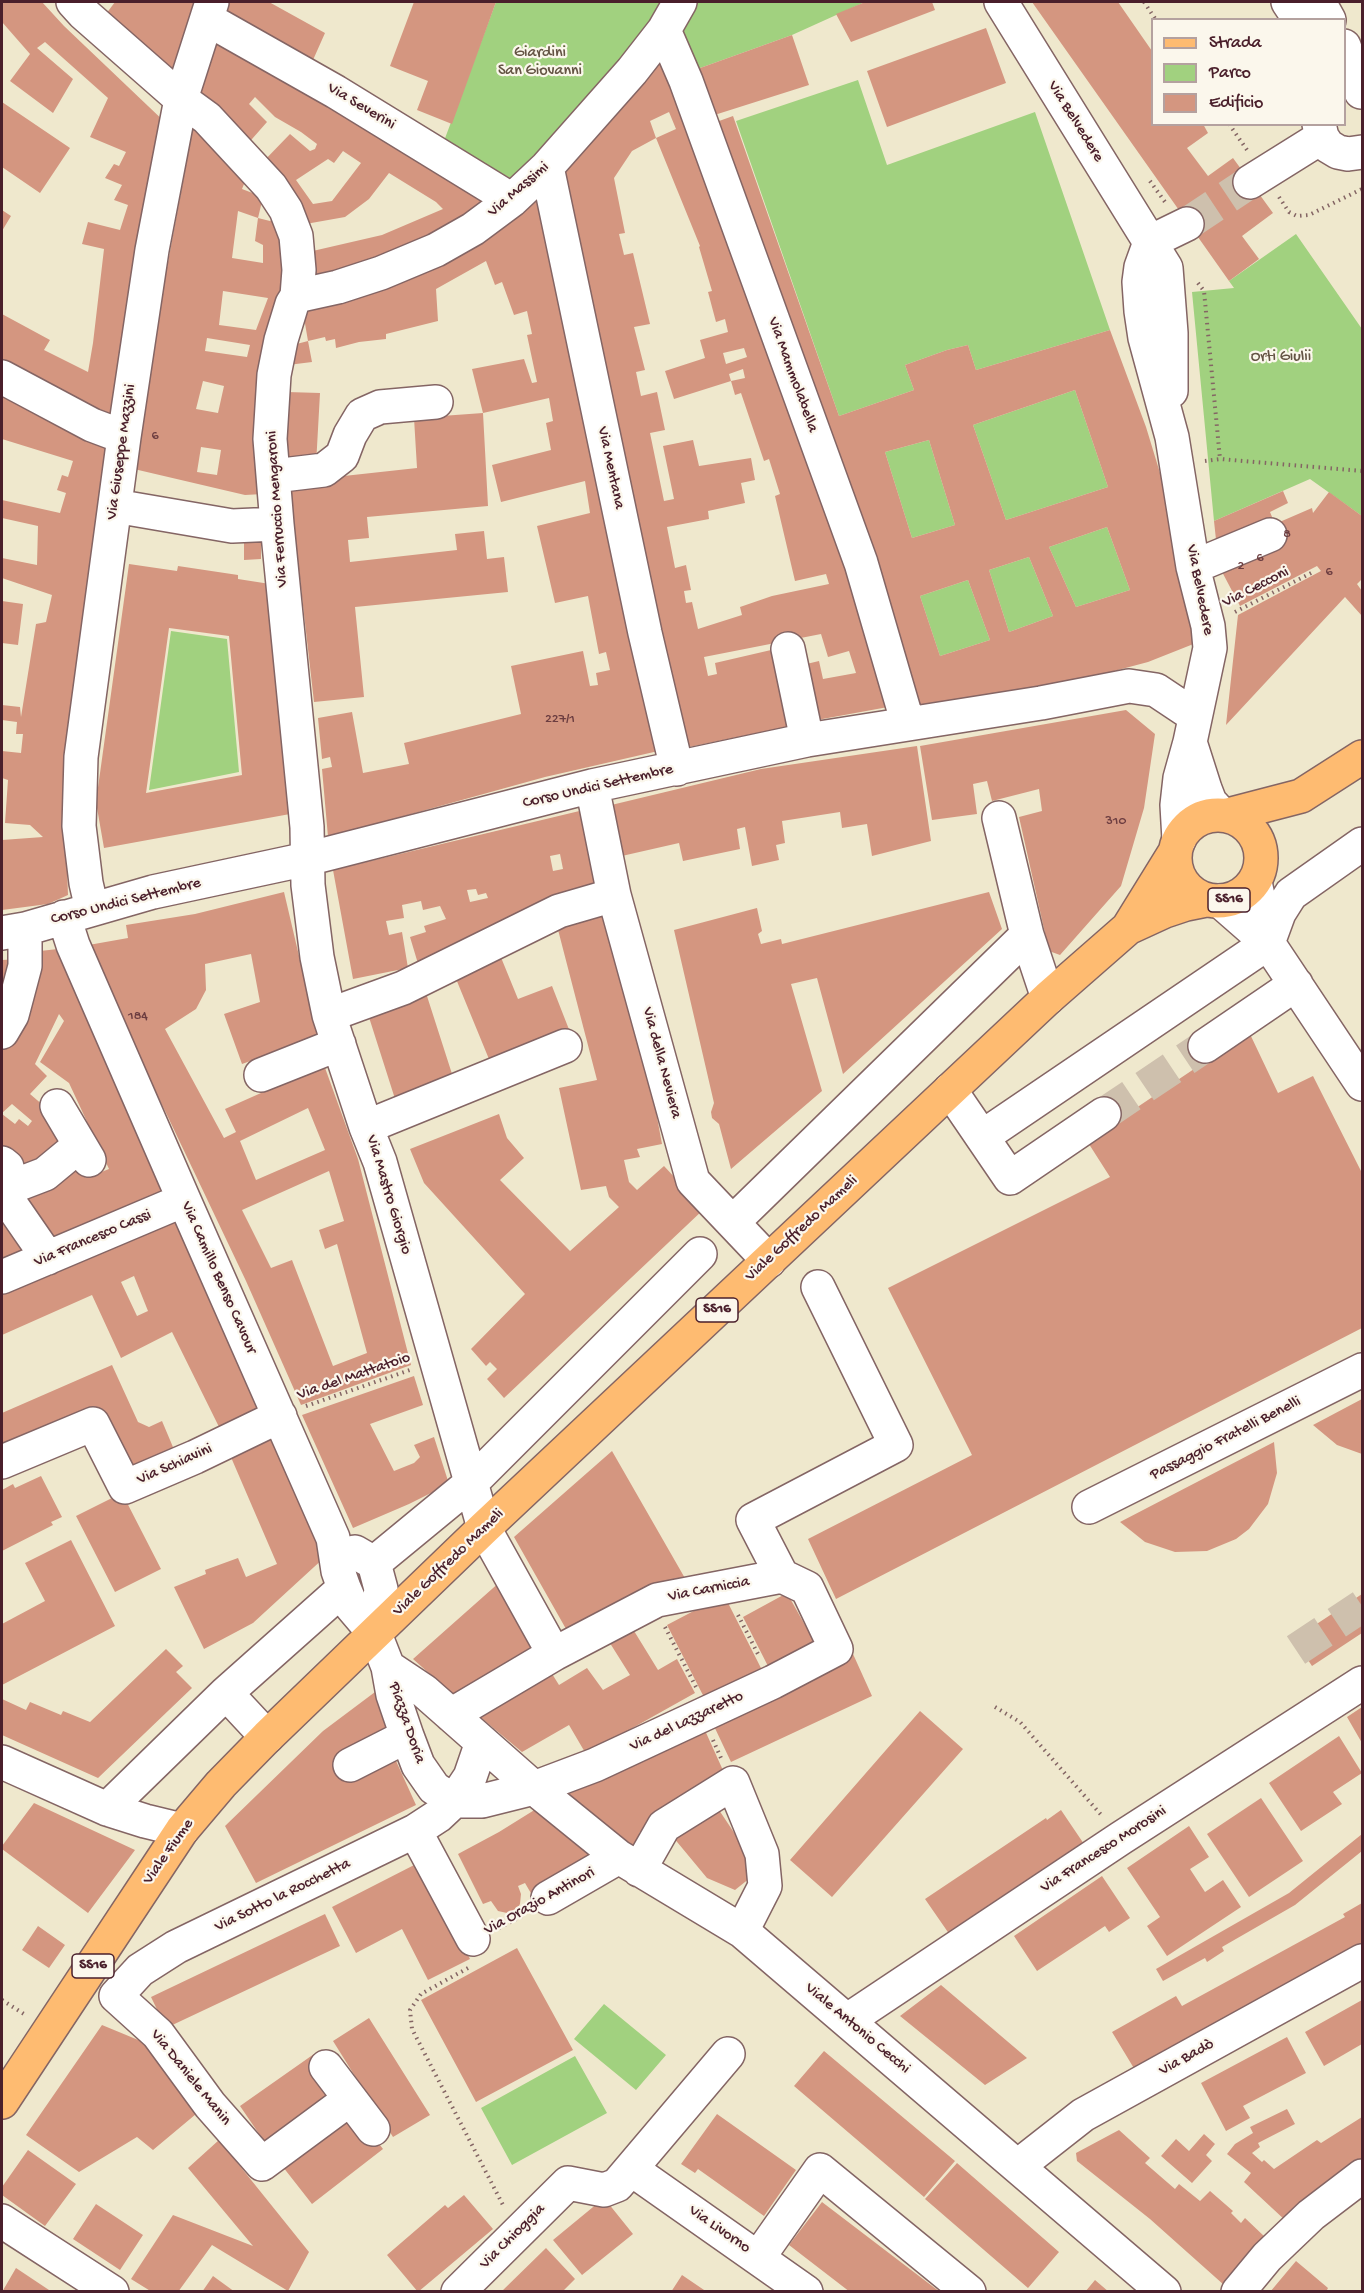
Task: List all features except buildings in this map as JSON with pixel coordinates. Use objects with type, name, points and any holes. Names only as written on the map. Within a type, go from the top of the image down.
[{"type":"main road","name":"Viale Goffredo Mameli","points":[[1128,928],[1186,829],[1196,820],[1301,796],[1362,757]]},
{"type":"main road","name":"Viale Goffredo Mameli","points":[[375,1634],[483,1528],[1048,998],[1128,928],[1186,903],[1233,899],[1245,892],[1301,796]]},
{"type":"main road","points":[[1224,815],[1241,820],[1252,830],[1259,842],[1258,870]]},
{"type":"main road","name":"SS16","points":[[1177,846],[1175,865],[1185,887],[1195,895],[1213,901]]},
{"type":"main road","name":"Viale Fiume","points":[[2,2102],[182,1830],[221,1784],[267,1737],[375,1634]]},
{"type":"street","name":"Via Ferruccio Mengaroni","points":[[74,2],[83,13],[214,126],[271,187],[286,210],[296,236],[299,270],[297,296],[281,340],[274,375],[270,439],[307,827],[307,860]]},
{"type":"street","name":"Via Massimi","points":[[297,296],[338,287],[381,273],[436,250],[473,229],[512,200],[547,167],[632,71],[664,30],[680,2]]},
{"type":"street","name":"Via Belvedere","points":[[1001,2],[1158,255],[1141,267],[1139,282],[1141,311],[1145,338],[1174,452],[1193,567],[1208,626],[1210,648],[1180,778],[1176,805],[1177,846]]},
{"type":"street","points":[[1288,2],[1299,18]]},
{"type":"street","points":[[1319,2],[1328,18]]},
{"type":"street","name":"Via Giuseppe Mazzini","points":[[78,913],[86,884],[79,826],[81,758],[123,437],[152,250],[181,99],[210,10]]},
{"type":"street","name":"Via Severini","points":[[210,10],[336,92],[512,200]]},
{"type":"street","name":"Via Mammolabella","points":[[664,30],[686,81],[861,563],[908,724]]},
{"type":"street","points":[[1346,54],[1356,92]]},
{"type":"street","points":[[1259,177],[1320,131],[1328,146],[1338,152],[1361,153]]},
{"type":"street","name":"Via Mentana","points":[[547,167],[643,622],[677,769]]},
{"type":"street","points":[[1158,255],[1187,224]]},
{"type":"street","points":[[2,377],[92,425],[123,437]]},
{"type":"street","points":[[274,476],[324,470],[342,456],[350,435],[362,415],[381,407],[436,402]]},
{"type":"street","points":[[115,506],[232,526],[277,524]]},
{"type":"street","points":[[1193,567],[1270,535]]},
{"type":"street","points":[[788,649],[807,740]]},
{"type":"street","name":"Corso Undici Settembre","points":[[13,931],[153,892],[307,860],[592,786],[807,740],[1041,703],[1129,686],[1156,690],[1192,729]]},
{"type":"street","points":[[1192,729],[1205,789],[1210,802],[1224,815]]},
{"type":"street","name":"Via della Neviera","points":[[592,786],[614,895],[693,1181],[770,1261]]},
{"type":"street","points":[[999,818],[1027,935],[1048,998]]},
{"type":"street","points":[[982,1137],[1268,943],[1279,913],[1291,894],[1362,844]]},
{"type":"street","name":"Via Mastro Giorgio","points":[[307,860],[317,957],[334,1030],[380,1162],[483,1528]]},
{"type":"street","points":[[1258,870],[1268,943]]},
{"type":"street","points":[[261,1075],[403,988],[559,911],[614,895]]},
{"type":"street","points":[[1213,901],[1268,943],[1362,1084]]},
{"type":"street","name":"Via Camillo Benso Cavour","points":[[78,913],[73,945],[333,1538],[338,1571],[352,1607],[375,1634]]},
{"type":"street","points":[[2,1032],[12,1015],[25,966],[13,931]]},
{"type":"street","points":[[733,1222],[1027,935]]},
{"type":"street","points":[[1205,1046],[1296,984]]},
{"type":"street","points":[[366,1127],[565,1046]]},
{"type":"street","points":[[950,1090],[1010,1178],[1104,1114]]},
{"type":"street","points":[[48,1258],[8,1200],[6,1175],[45,1174],[85,1153],[57,1106]]},
{"type":"street","name":"Via Francesco Cassi","points":[[2,1277],[184,1200]]},
{"type":"street","points":[[374,1563],[470,1484],[700,1254]]},
{"type":"street","points":[[782,1576],[753,1520],[896,1445],[818,1287]]},
{"type":"street","name":"Passaggio Fratelli Benelli","points":[[1089,1508],[1362,1370]]},
{"type":"street","name":"Via Schiavini","points":[[2,1462],[93,1424],[125,1487],[195,1457],[280,1416]]},
{"type":"street","points":[[483,1528],[554,1654]]},
{"type":"street","points":[[333,1538],[374,1563],[381,1589],[375,1634]]},
{"type":"street","name":"Via Carniccia","points":[[451,1715],[554,1654],[652,1603],[782,1576]]},
{"type":"street","name":"Via del Lazzaretto","points":[[534,1788],[595,1765],[773,1682],[836,1648],[807,1588],[782,1576]]},
{"type":"street","points":[[107,1809],[226,1693],[344,1588]]},
{"type":"street","name":"Piazza Doria","points":[[375,1634],[388,1668],[393,1695],[418,1765],[434,1788],[454,1801]]},
{"type":"street","name":"Piazza Doria","points":[[388,1668],[424,1691],[534,1788]]},
{"type":"street","name":"Via Francesco Morosini","points":[[848,2020],[1121,1838],[1362,1683]]},
{"type":"street","points":[[226,1693],[267,1737]]},
{"type":"street","points":[[350,1765],[407,1736]]},
{"type":"street","points":[[454,1801],[470,1777],[482,1742]]},
{"type":"street","points":[[2,1762],[107,1809],[182,1830]]},
{"type":"street","points":[[629,1864],[664,1826],[732,1782],[762,1854],[765,1886],[742,1931]]},
{"type":"street","points":[[454,1801],[482,1801],[534,1788]]},
{"type":"street","name":"Viale Antonio Cecchi","points":[[534,1788],[629,1864],[742,1931],[1164,2292]]},
{"type":"street","name":"Via Sotto la Rocchetta","points":[[116,1996],[140,1970],[176,1947],[415,1831],[438,1816],[454,1801]]},
{"type":"street","name":"Via Orazio Antinori","points":[[415,1831],[473,1939]]},
{"type":"street","name":"Via Orazio Antinori","points":[[548,1898],[629,1864]]},
{"type":"street","name":"Via Badò","points":[[1018,2166],[1083,2115],[1362,1961]]},
{"type":"street","points":[[77,1990],[93,1999],[116,1996]]},
{"type":"street","name":"Via Daniele Manin","points":[[116,1996],[158,2034],[210,2105],[262,2164],[350,2099]]},
{"type":"street","points":[[631,2169],[728,2054]]},
{"type":"street","points":[[326,2067],[373,2129]]},
{"type":"street","name":"Via Chioggia","points":[[459,2292],[568,2182],[604,2190],[617,2185],[631,2169]]},
{"type":"street","name":"Via Livorno","points":[[631,2169],[806,2292]]},
{"type":"street","points":[[758,2258],[820,2170],[969,2292]]},
{"type":"street","points":[[1238,2292],[1267,2257],[1311,2216],[1362,2176]]},
{"type":"street","points":[[2,2222],[112,2292]]},
{"type":"path","points":[[1144,2],[1155,18]]},
{"type":"path","points":[[1230,126],[1259,177],[1289,212],[1297,216],[1309,215],[1362,189]]},
{"type":"path","points":[[1158,255],[1192,273],[1204,291],[1220,459]]},
{"type":"path","points":[[1174,452],[1220,459],[1362,471]]},
{"type":"path","name":"Via Cecconi","points":[[1208,626],[1315,571]]},
{"type":"path","name":"Via del Mattatoio","points":[[280,1416],[437,1361]]},
{"type":"path","points":[[724,1587],[773,1682]]},
{"type":"path","points":[[652,1603],[705,1714],[732,1782]]},
{"type":"path","points":[[995,1707],[1020,1722],[1121,1838]]},
{"type":"path","name":"Via Orazio Antinori","points":[[473,1939],[506,1925],[548,1898]]},
{"type":"path","points":[[473,1939],[477,1957],[474,1964],[421,1994],[410,2010],[412,2029],[504,2207],[522,2228]]},
{"type":"green space","name":"Giardini San Giovanni","points":[[496,2],[670,2],[624,66],[512,179],[444,141]]},
{"type":"green space","points":[[689,2],[865,2],[792,35],[689,72],[673,32]]},
{"type":"green space","points":[[858,80],[887,165],[1035,112],[1110,330],[976,370],[968,345],[947,350],[905,365],[914,390],[839,416],[736,121]]},
{"type":"green space","name":"Orti Giulii","points":[[1296,234],[1362,329],[1362,516],[1310,479],[1214,521],[1192,292],[1234,288],[1229,281]]},
{"type":"green space","points":[[1075,390],[1108,487],[1006,520],[973,425]]},
{"type":"green space","points":[[929,440],[955,525],[912,538],[885,452]]},
{"type":"green space","points":[[1107,527],[1130,590],[1076,607],[1049,547]]},
{"type":"green space","points":[[1029,557],[1053,616],[1009,632],[989,570]]},
{"type":"green space","points":[[968,580],[990,640],[940,656],[920,596]]},
{"type":"green space","points":[[171,631],[227,639],[239,772],[149,790]]},
{"type":"green space","points":[[604,2004],[666,2055],[636,2090],[574,2039]]},
{"type":"green space","points":[[575,2056],[607,2113],[512,2165],[481,2108]]},
{"type":"tunnel","points":[[1187,224],[1250,182]]},
{"type":"tunnel","points":[[1104,1114],[1205,1046]]},
{"type":"tunnel","points":[[1296,1650],[1362,1606]]}]
